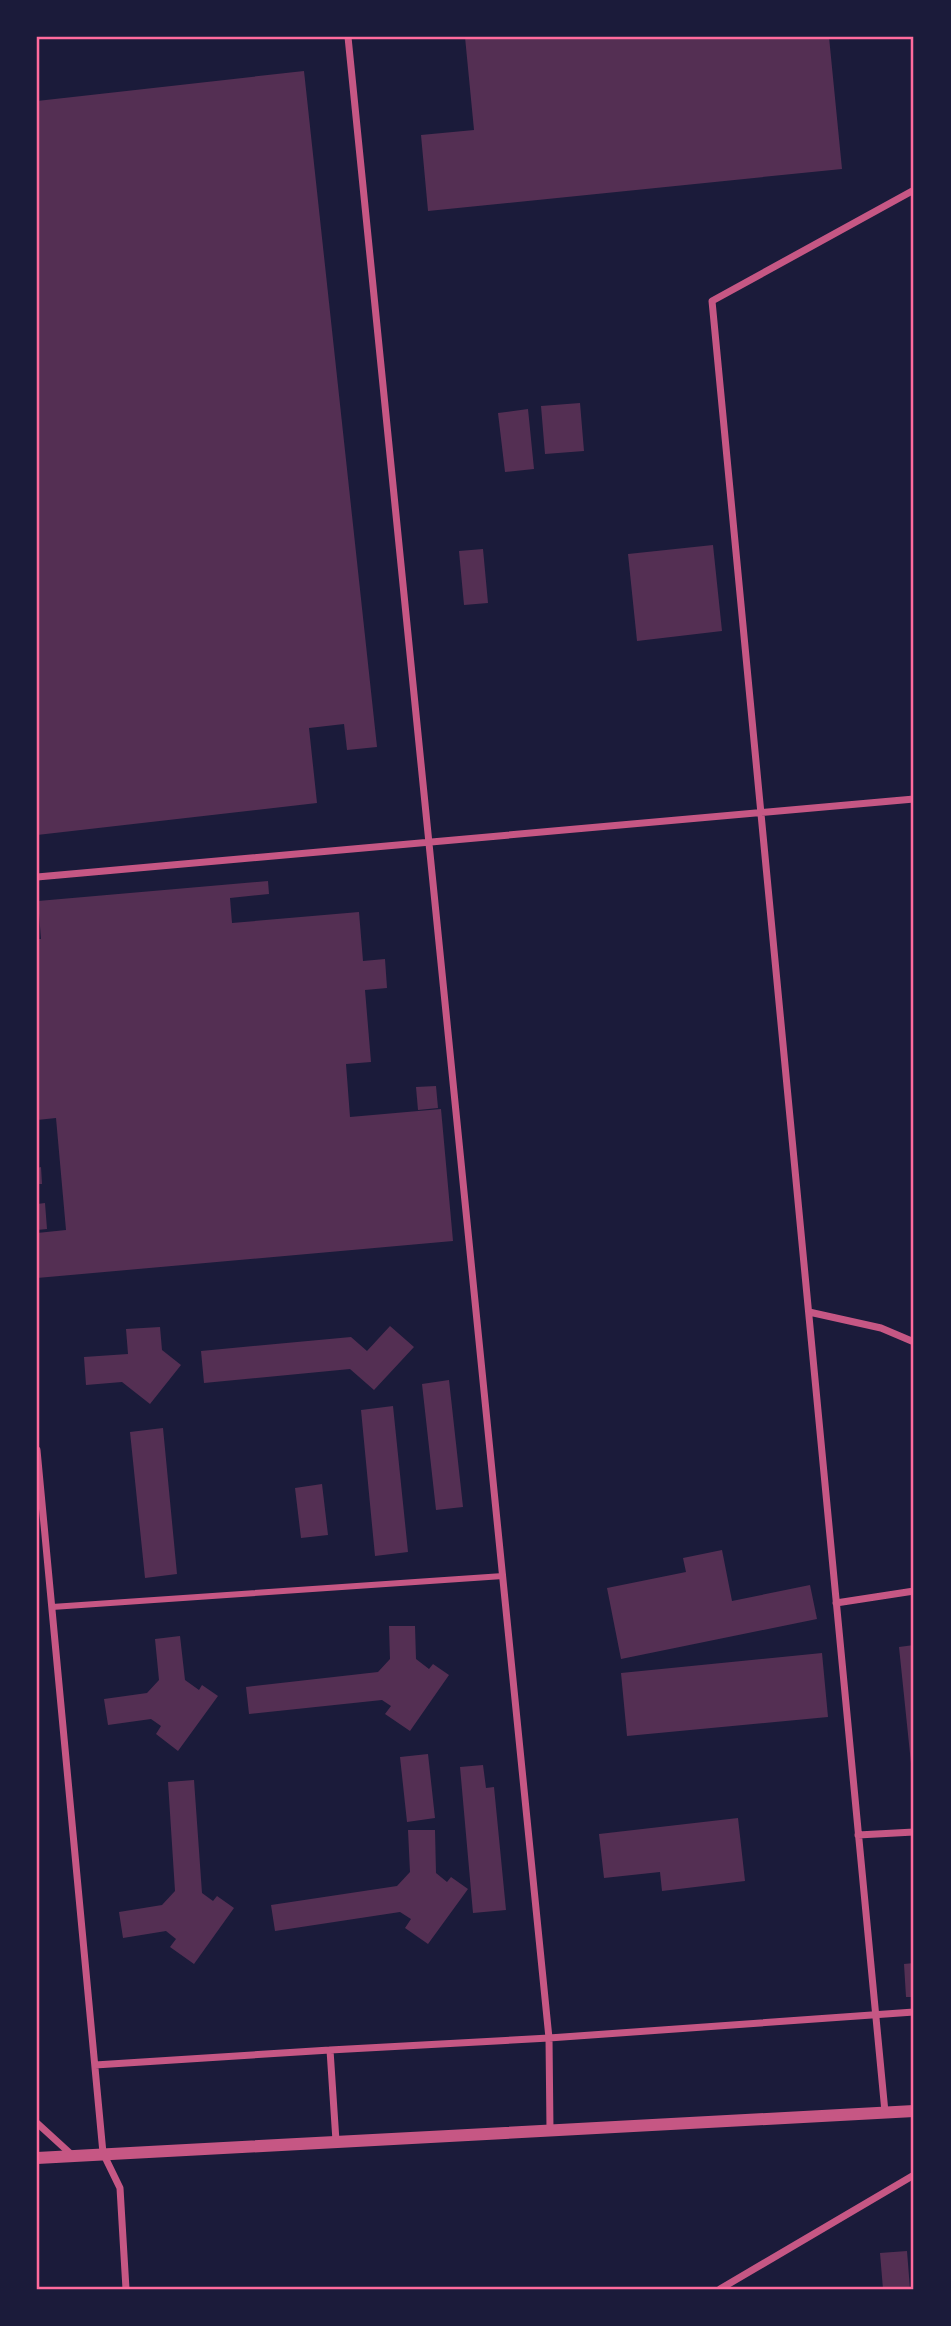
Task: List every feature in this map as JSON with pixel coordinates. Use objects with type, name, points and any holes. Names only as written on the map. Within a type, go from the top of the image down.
[{"type":"street","points":[[348,37],[549,2038],[550,2130]]},
{"type":"street","points":[[885,2112],[712,301],[914,190]]},
{"type":"street","points":[[37,877],[914,799]]},
{"type":"street","points":[[809,1312],[881,1328],[914,1342]]},
{"type":"street","points":[[37,1450],[103,2153],[120,2188],[126,2289]]},
{"type":"street","points":[[52,1607],[503,1576]]},
{"type":"street","points":[[836,1603],[914,1591]]},
{"type":"street","points":[[858,1835],[914,1832]]},
{"type":"street","points":[[95,2065],[549,2038],[914,2012]]},
{"type":"street","points":[[330,2049],[335,2141]]},
{"type":"street","points":[[37,2158],[914,2111]]},
{"type":"street","points":[[37,2123],[72,2155]]},
{"type":"street","points":[[720,2289],[914,2175]]},
{"type":"building","points":[[465,37],[829,37],[842,169],[428,211],[421,135],[474,130]]},
{"type":"building","points":[[304,71],[377,747],[347,750],[344,724],[309,728],[317,803],[37,835],[37,101]]},
{"type":"building","points":[[580,403],[584,451],[545,454],[541,406]]},
{"type":"building","points":[[528,409],[534,469],[505,472],[498,413]]},
{"type":"building","points":[[713,545],[722,631],[637,641],[628,554]]},
{"type":"building","points":[[483,549],[488,603],[464,605],[459,551]]},
{"type":"building","points":[[268,881],[269,894],[230,898],[232,923],[359,912],[363,961],[385,959],[387,988],[365,990],[371,1062],[346,1064],[350,1117],[441,1109],[453,1241],[37,1278],[37,1233],[66,1230],[56,1118],[37,1120],[37,939],[41,939],[38,901]]},
{"type":"building","points":[[436,1086],[438,1108],[418,1110],[416,1087]]},
{"type":"building","points":[[41,1167],[42,1184],[37,1184],[37,1168]]},
{"type":"building","points":[[45,1203],[47,1229],[37,1230],[37,1204]]},
{"type":"building","points":[[390,1326],[414,1347],[374,1390],[350,1369],[204,1383],[201,1351],[351,1337],[367,1351]]},
{"type":"building","points":[[160,1327],[162,1350],[181,1365],[150,1404],[122,1382],[86,1385],[84,1357],[128,1354],[126,1329]]},
{"type":"building","points":[[449,1380],[463,1507],[436,1510],[422,1384]]},
{"type":"building","points":[[393,1406],[408,1552],[375,1556],[361,1410]]},
{"type":"building","points":[[163,1428],[177,1574],[145,1578],[130,1432]]},
{"type":"building","points":[[322,1484],[328,1535],[301,1538],[295,1488]]},
{"type":"building","points":[[722,1550],[732,1601],[810,1585],[817,1619],[621,1659],[607,1588],[686,1572],[683,1558]]},
{"type":"building","points":[[389,1626],[415,1626],[416,1659],[429,1669],[433,1664],[449,1675],[410,1731],[385,1714],[391,1706],[382,1700],[249,1714],[246,1687],[378,1672],[390,1659]]},
{"type":"building","points":[[180,1636],[185,1680],[199,1690],[202,1685],[218,1696],[178,1751],[156,1734],[161,1726],[151,1719],[108,1725],[104,1699],[147,1693],[159,1680],[155,1639]]},
{"type":"building","points":[[914,1645],[914,1773],[912,1773],[899,1647]]},
{"type":"building","points":[[822,1653],[828,1717],[627,1736],[621,1673]]},
{"type":"building","points":[[428,1754],[435,1818],[407,1822],[400,1757]]},
{"type":"building","points":[[483,1765],[486,1788],[494,1787],[506,1910],[473,1913],[460,1767]]},
{"type":"building","points":[[194,1780],[202,1893],[213,1901],[217,1896],[234,1908],[194,1964],[170,1947],[176,1939],[166,1931],[123,1938],[119,1912],[162,1905],[175,1891],[168,1782]]},
{"type":"building","points":[[738,1818],[745,1881],[662,1891],[660,1872],[604,1878],[599,1834]]},
{"type":"building","points":[[408,1830],[435,1830],[436,1873],[447,1882],[451,1877],[468,1889],[428,1944],[405,1928],[411,1919],[400,1912],[275,1931],[271,1905],[397,1886],[410,1872]]},
{"type":"building","points":[[914,1963],[914,1997],[906,1997],[904,1964]]},
{"type":"building","points":[[907,2251],[910,2289],[883,2289],[880,2253]]}]
